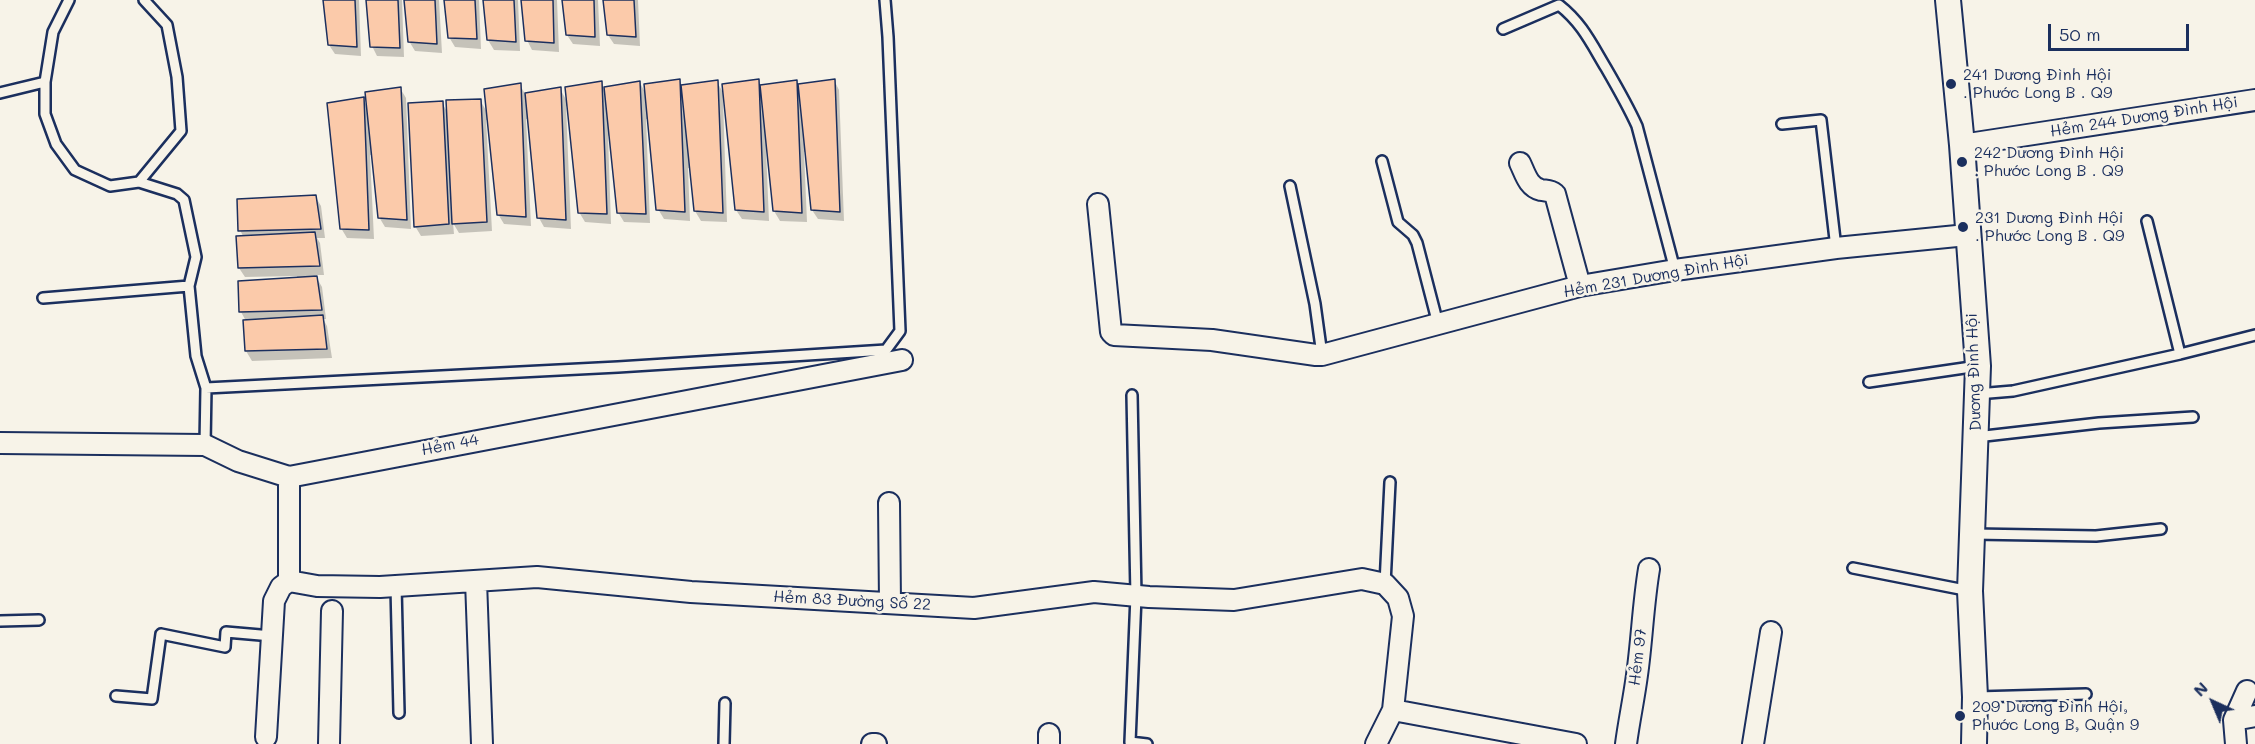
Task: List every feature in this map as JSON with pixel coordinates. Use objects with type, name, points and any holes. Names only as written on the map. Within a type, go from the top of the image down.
[{"type":"street","name":"Dương Đình Hội","points":[[1948,0],[1962,146],[1978,366],[1970,534],[1975,697],[1974,744]]},
{"type":"street","name":"Hẻm 244 Dương Đình Hội","points":[[1962,146],[2255,100]]},
{"type":"street","points":[[1520,163],[1529,183],[1537,189],[1550,190],[1555,194],[1580,286]]},
{"type":"street","points":[[1098,204],[1111,332],[1114,335],[1212,340],[1319,355]]},
{"type":"street","name":"Hẻm 231 Dương Đình Hội","points":[[1319,355],[1580,286],[1675,270],[1836,248],[1967,235]]},
{"type":"street","name":"Hẻm 44","points":[[0,443],[205,444],[238,461],[289,477],[902,360]]},
{"type":"street","points":[[266,737],[273,602],[281,586],[289,581],[289,477]]},
{"type":"street","points":[[890,503],[890,603]]},
{"type":"street","name":"Hẻm 97","points":[[1626,744],[1637,676],[1643,630],[1643,604],[1649,569]]},
{"type":"street","name":"Hẻm 83 Đường Số 22","points":[[289,581],[316,586],[396,586],[537,577],[691,592],[974,608],[1094,592],[1234,600],[1362,579],[1384,584]]},
{"type":"street","points":[[476,581],[482,744]]},
{"type":"street","points":[[1376,744],[1393,710],[1403,616],[1398,598],[1384,584]]},
{"type":"street","points":[[329,744],[332,611]]},
{"type":"street","points":[[1753,744],[1771,632]]},
{"type":"street","points":[[2236,744],[2234,720],[2247,691]]},
{"type":"street","points":[[1393,710],[1572,744]]},
{"type":"street","points":[[2234,720],[2255,716]]},
{"type":"lane","points":[[69,0],[53,32],[45,82],[45,114],[56,144],[75,170],[110,186],[139,182],[177,194],[184,200],[196,257],[189,286],[196,356],[206,388],[205,444]]},
{"type":"lane","points":[[139,182],[181,131],[177,77],[167,25],[144,0]]},
{"type":"lane","points":[[206,388],[618,367],[886,350],[900,331],[885,0]]},
{"type":"lane","points":[[1503,29],[1558,5],[1572,15],[1586,31],[1637,126],[1675,270]]},
{"type":"lane","points":[[0,93],[45,82]]},
{"type":"lane","points":[[1782,124],[1821,120],[1836,248]]},
{"type":"lane","points":[[1382,161],[1398,222],[1413,235],[1417,243],[1438,324]]},
{"type":"lane","points":[[1290,186],[1315,304],[1319,355]]},
{"type":"lane","points":[[2147,221],[2180,354]]},
{"type":"lane","points":[[43,298],[189,286]]},
{"type":"lane","points":[[1977,394],[2013,391],[2180,354],[2255,334]]},
{"type":"lane","points":[[1869,382],[1978,366]]},
{"type":"lane","points":[[1132,396],[1136,596],[1130,742],[1147,744]]},
{"type":"lane","points":[[1976,437],[2099,423],[2193,417]]},
{"type":"lane","points":[[1384,584],[1390,482]]},
{"type":"lane","points":[[1970,534],[2096,536],[2162,529]]},
{"type":"lane","points":[[1852,568],[1970,591]]},
{"type":"lane","points":[[396,586],[399,713]]},
{"type":"lane","points":[[0,621],[39,620]]},
{"type":"lane","points":[[116,696],[152,699],[161,634],[225,647],[226,632],[272,636]]},
{"type":"lane","points":[[1975,697],[2086,694]]},
{"type":"lane","points":[[724,744],[725,703]]},
{"type":"building","points":[[323,0],[355,0],[357,47],[328,45]]},
{"type":"building","points":[[366,0],[398,0],[400,48],[370,47]]},
{"type":"building","points":[[404,0],[435,0],[437,44],[408,42]]},
{"type":"building","points":[[444,0],[475,0],[477,39],[448,38]]},
{"type":"building","points":[[483,0],[514,0],[516,42],[487,40]]},
{"type":"building","points":[[521,0],[553,0],[554,43],[525,41]]},
{"type":"building","points":[[562,0],[594,0],[595,37],[566,35]]},
{"type":"building","points":[[603,0],[634,0],[636,37],[607,35]]},
{"type":"building","points":[[680,79],[685,212],[656,210],[644,84]]},
{"type":"building","points":[[759,79],[764,212],[735,210],[722,84]]},
{"type":"building","points":[[835,79],[840,212],[811,210],[798,84]]},
{"type":"building","points":[[718,80],[723,213],[694,211],[681,85]]},
{"type":"building","points":[[797,80],[802,213],[773,211],[760,85]]},
{"type":"building","points":[[602,81],[607,214],[578,213],[565,87]]},
{"type":"building","points":[[640,81],[646,214],[617,213],[604,87]]},
{"type":"building","points":[[521,83],[526,217],[497,215],[484,89]]},
{"type":"building","points":[[401,87],[407,220],[378,218],[365,92]]},
{"type":"building","points":[[561,87],[566,220],[537,218],[525,93]]},
{"type":"building","points":[[364,97],[369,230],[340,229],[327,103]]},
{"type":"building","points":[[481,99],[487,222],[452,224],[446,100]]},
{"type":"building","points":[[443,101],[449,224],[414,227],[408,103]]},
{"type":"building","points":[[316,195],[321,229],[238,231],[237,199]]},
{"type":"building","points":[[315,232],[320,266],[238,268],[236,236]]},
{"type":"building","points":[[317,276],[322,310],[239,312],[238,281]]},
{"type":"building","points":[[323,315],[327,349],[245,351],[243,320]]},
{"type":"place","name":"241 Dương Đình Hội . Phước Long B . Q9","points":[[1951,84]]},
{"type":"place","name":"242 Dương Đình Hội . Phước Long B . Q9","points":[[1962,162]]},
{"type":"place","name":"231 Dương Đình Hội . Phước Long B . Q9","points":[[1963,227]]},
{"type":"place","name":"209 Dương Đình Hội, Phước Long B, Quận 9","points":[[1960,716]]}]
